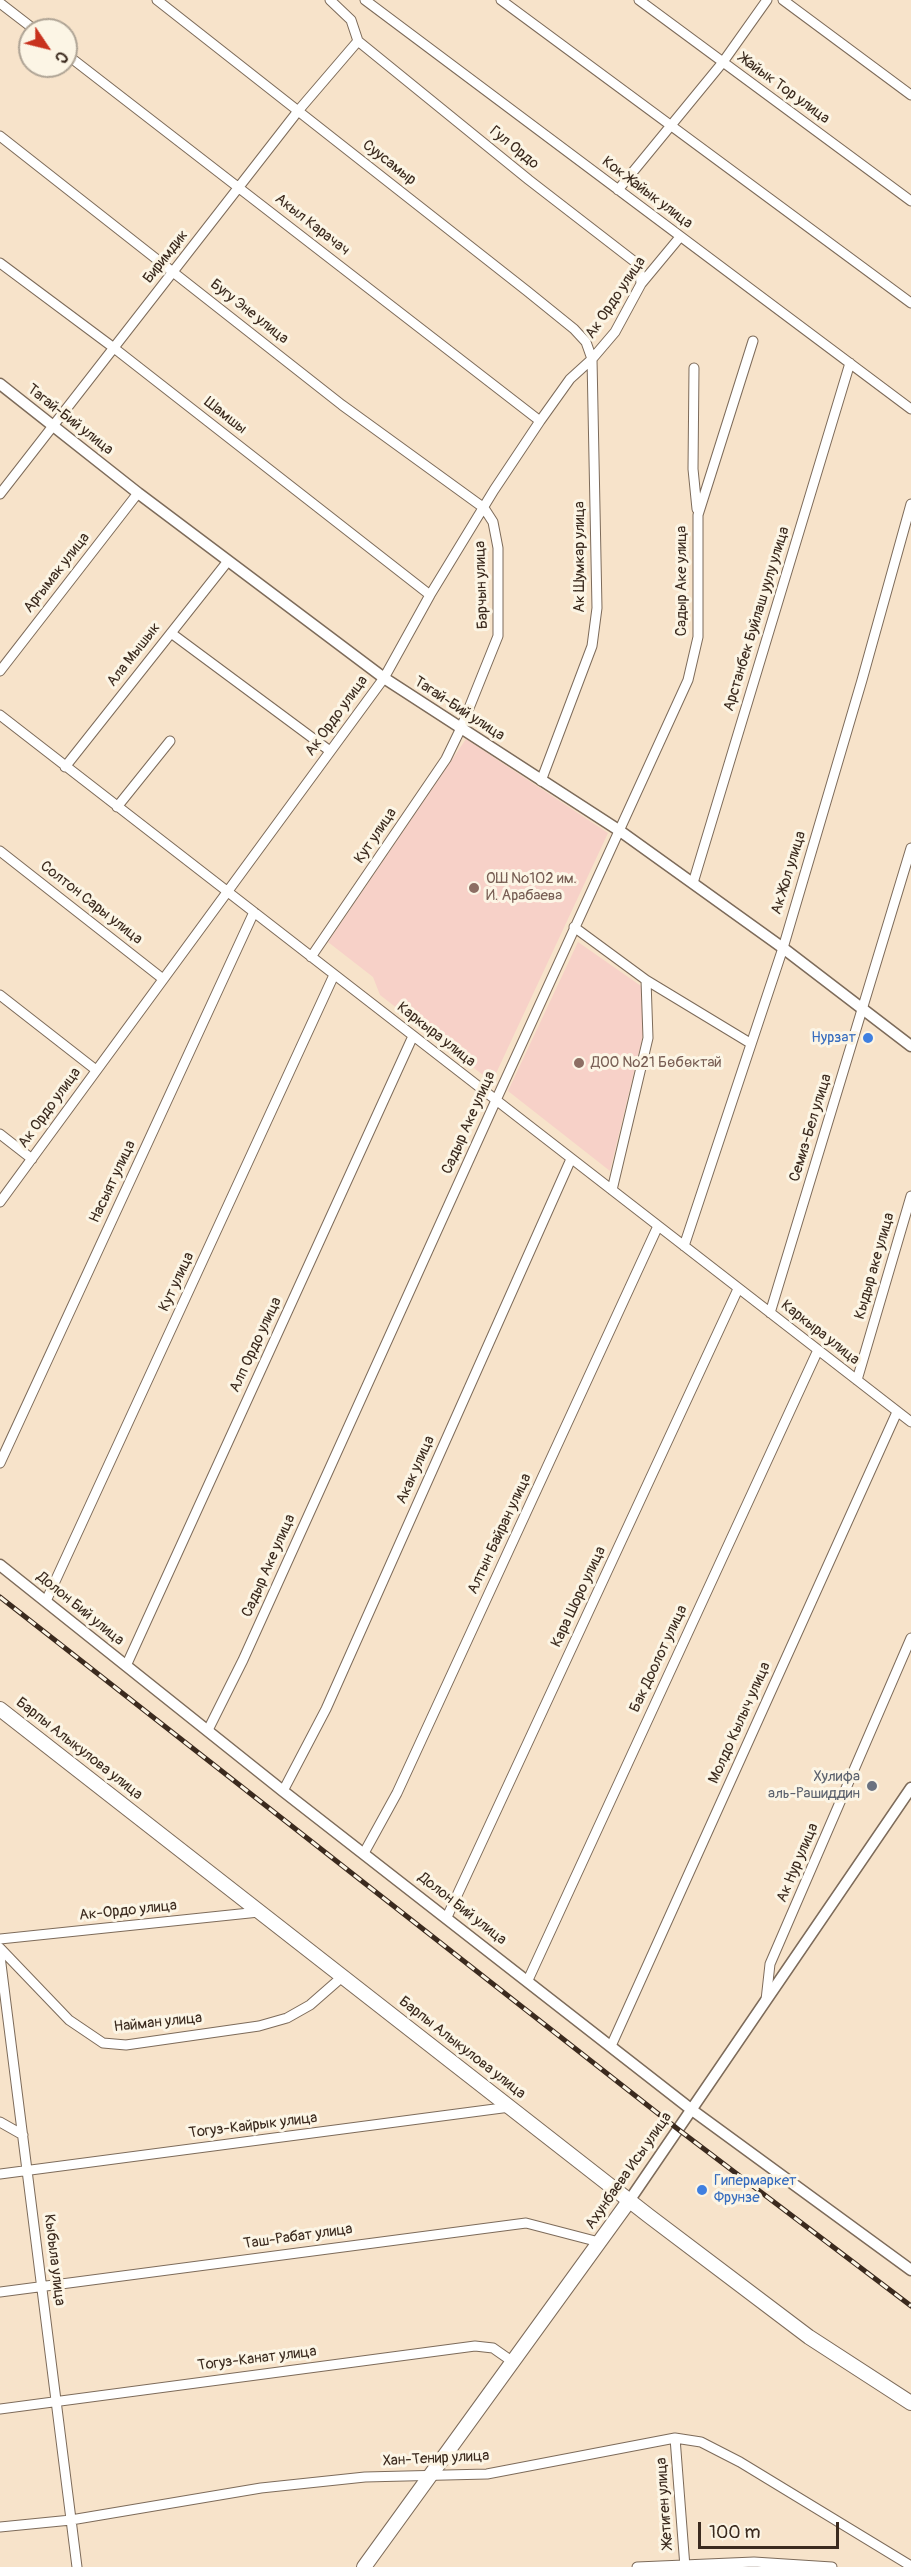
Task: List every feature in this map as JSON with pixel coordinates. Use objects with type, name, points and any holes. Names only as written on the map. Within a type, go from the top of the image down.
[{"type":"main road","name":"Барпы Алыкулова улица","points":[[0,1708],[629,2201],[809,2337],[911,2403]]},
{"type":"main road","name":"Ахунбаева Исы улица","points":[[364,2567],[629,2201]]},
{"type":"street","name":"Суусамыр","points":[[157,0],[574,329],[586,342],[592,359]]},
{"type":"street","points":[[330,0],[351,20],[358,41]]},
{"type":"street","name":"Кок Жайык улица","points":[[365,0],[911,409]]},
{"type":"street","points":[[501,0],[911,303]]},
{"type":"street","name":"Жайык Тор улица","points":[[639,0],[911,201]]},
{"type":"street","points":[[618,190],[723,62],[767,0]]},
{"type":"street","points":[[783,0],[911,95]]},
{"type":"street","points":[[0,3],[19,18]]},
{"type":"street","name":"Биримдик","points":[[0,494],[298,111],[358,41]]},
{"type":"street","name":"Гул Ордо","points":[[358,41],[529,180],[635,261],[640,272],[641,284]]},
{"type":"street","name":"Акыл Карачач","points":[[78,63],[540,421]]},
{"type":"street","name":"Бугу Эне улица","points":[[0,136],[342,405],[484,508]]},
{"type":"street","name":"Ак Ордо улица","points":[[0,1202],[384,678],[430,595],[540,421],[570,379],[592,359],[615,332],[641,284],[680,237]]},
{"type":"street","name":"Шамшы","points":[[0,263],[114,348],[430,595]]},
{"type":"street","name":"Садыр Аке улица","points":[[698,515],[753,341]]},
{"type":"street","name":"Ак Шумкар улица","points":[[541,781],[592,646],[597,608],[592,359]]},
{"type":"street","name":"Арстанбек Буйлаш уулу улица","points":[[693,883],[850,363]]},
{"type":"street","name":"Садыр Аке улица","points":[[208,1730],[248,1649],[688,680],[698,637],[698,515],[693,469],[694,368]]},
{"type":"street","name":"Тагай-Бий улица","points":[[0,384],[138,493],[384,678],[620,831],[783,948],[911,1046]]},
{"type":"street","name":"Аргымак улица","points":[[0,671],[138,493]]},
{"type":"street","name":"Ак Жол улица","points":[[684,1246],[783,948],[911,504]]},
{"type":"street","name":"Барчын улица","points":[[461,728],[498,636],[498,548],[493,522],[484,508]]},
{"type":"street","name":"Ала Мышык","points":[[65,767],[228,561]]},
{"type":"street","points":[[171,633],[330,751]]},
{"type":"street","name":"Каркыра улица","points":[[0,715],[911,1422]]},
{"type":"street","name":"Кут улица","points":[[311,957],[446,759],[461,728]]},
{"type":"street","points":[[117,807],[171,741]]},
{"type":"street","name":"Семиз-Бел улица","points":[[770,1313],[911,848]]},
{"type":"street","name":"Солтон Сары улица","points":[[0,851],[163,979]]},
{"type":"street","name":"Насыят улица","points":[[0,1463],[254,912]]},
{"type":"street","points":[[574,927],[646,980],[750,1043]]},
{"type":"street","name":"Кут улица","points":[[46,1601],[334,975]]},
{"type":"street","points":[[612,1190],[648,1038],[646,980]]},
{"type":"street","points":[[0,995],[96,1070]]},
{"type":"street","name":"Алп Ордо улица","points":[[126,1666],[413,1036]]},
{"type":"street","points":[[0,1134],[32,1159]]},
{"type":"street","name":"Акак улица","points":[[283,1791],[326,1708],[571,1159]]},
{"type":"street","name":"Кыдыр аке улица","points":[[857,1380],[911,1196]]},
{"type":"street","name":"Алтын Байран улица","points":[[364,1853],[397,1793],[658,1226]]},
{"type":"street","name":"Кара Шоро улица","points":[[447,1917],[738,1289]]},
{"type":"street","name":"Бак Доолот улица","points":[[528,1980],[818,1350]]},
{"type":"street","name":"Молдо Кылыч улица","points":[[611,2046],[897,1412]]},
{"type":"street","name":"Долон Бий улица","points":[[0,1564],[283,1791],[692,2110],[911,2270]]},
{"type":"street","name":"Ак Нур улица","points":[[766,2003],[770,1964],[911,1638]]},
{"type":"street","name":"Ахунбаева Исы улица","points":[[629,2201],[911,1788]]},
{"type":"street","name":"Ак-Ордо улица","points":[[0,1939],[259,1912]]},
{"type":"street","name":"Найман улица","points":[[0,1948],[69,2020],[103,2043],[126,2045],[268,2024],[287,2018],[310,2005],[342,1977]]},
{"type":"street","name":"Кыбыла улица","points":[[0,1956],[77,2567]]},
{"type":"street","name":"Тогуз-Кайрык улица","points":[[0,2174],[510,2107]]},
{"type":"street","points":[[0,2122],[23,2135]]},
{"type":"street","name":"Таш-Рабат улица","points":[[0,2292],[526,2223],[599,2242]]},
{"type":"street","name":"Тогуз-Канат улица","points":[[0,2409],[475,2346],[493,2348],[513,2362]]},
{"type":"street","name":"Хан-Тенир улица","points":[[0,2528],[71,2520],[261,2488],[365,2477],[487,2474],[675,2438],[701,2442],[740,2462],[911,2566]]},
{"type":"street","name":"Жетиген улица","points":[[675,2438],[685,2566]]},
{"type":"street","points":[[637,2567],[754,2562],[832,2567]]},
{"type":"shaded area","name":"ОШ №102 им. И. Арабаева","points":[[466,739],[608,833],[492,1082],[380,995],[373,977],[328,942]]},
{"type":"shaded area","name":"ДОО №21 Бөбөктай","points":[[578,942],[641,986],[643,1035],[610,1171],[508,1091]]},
{"type":"railway","points":[[0,1597],[679,2130],[911,2306]]},
{"type":"place","name":"ОШ №102 им. И. Арабаева","points":[[474,888]]},
{"type":"place","name":"Нурзат","points":[[868,1038]]},
{"type":"place","name":"ДОО №21 Бөбөктай","points":[[579,1063]]},
{"type":"place","name":"Хулифа аль-Рашиддин","points":[[872,1786]]},
{"type":"place","name":"Гипермаркет Фрунзе","points":[[702,2190]]}]
